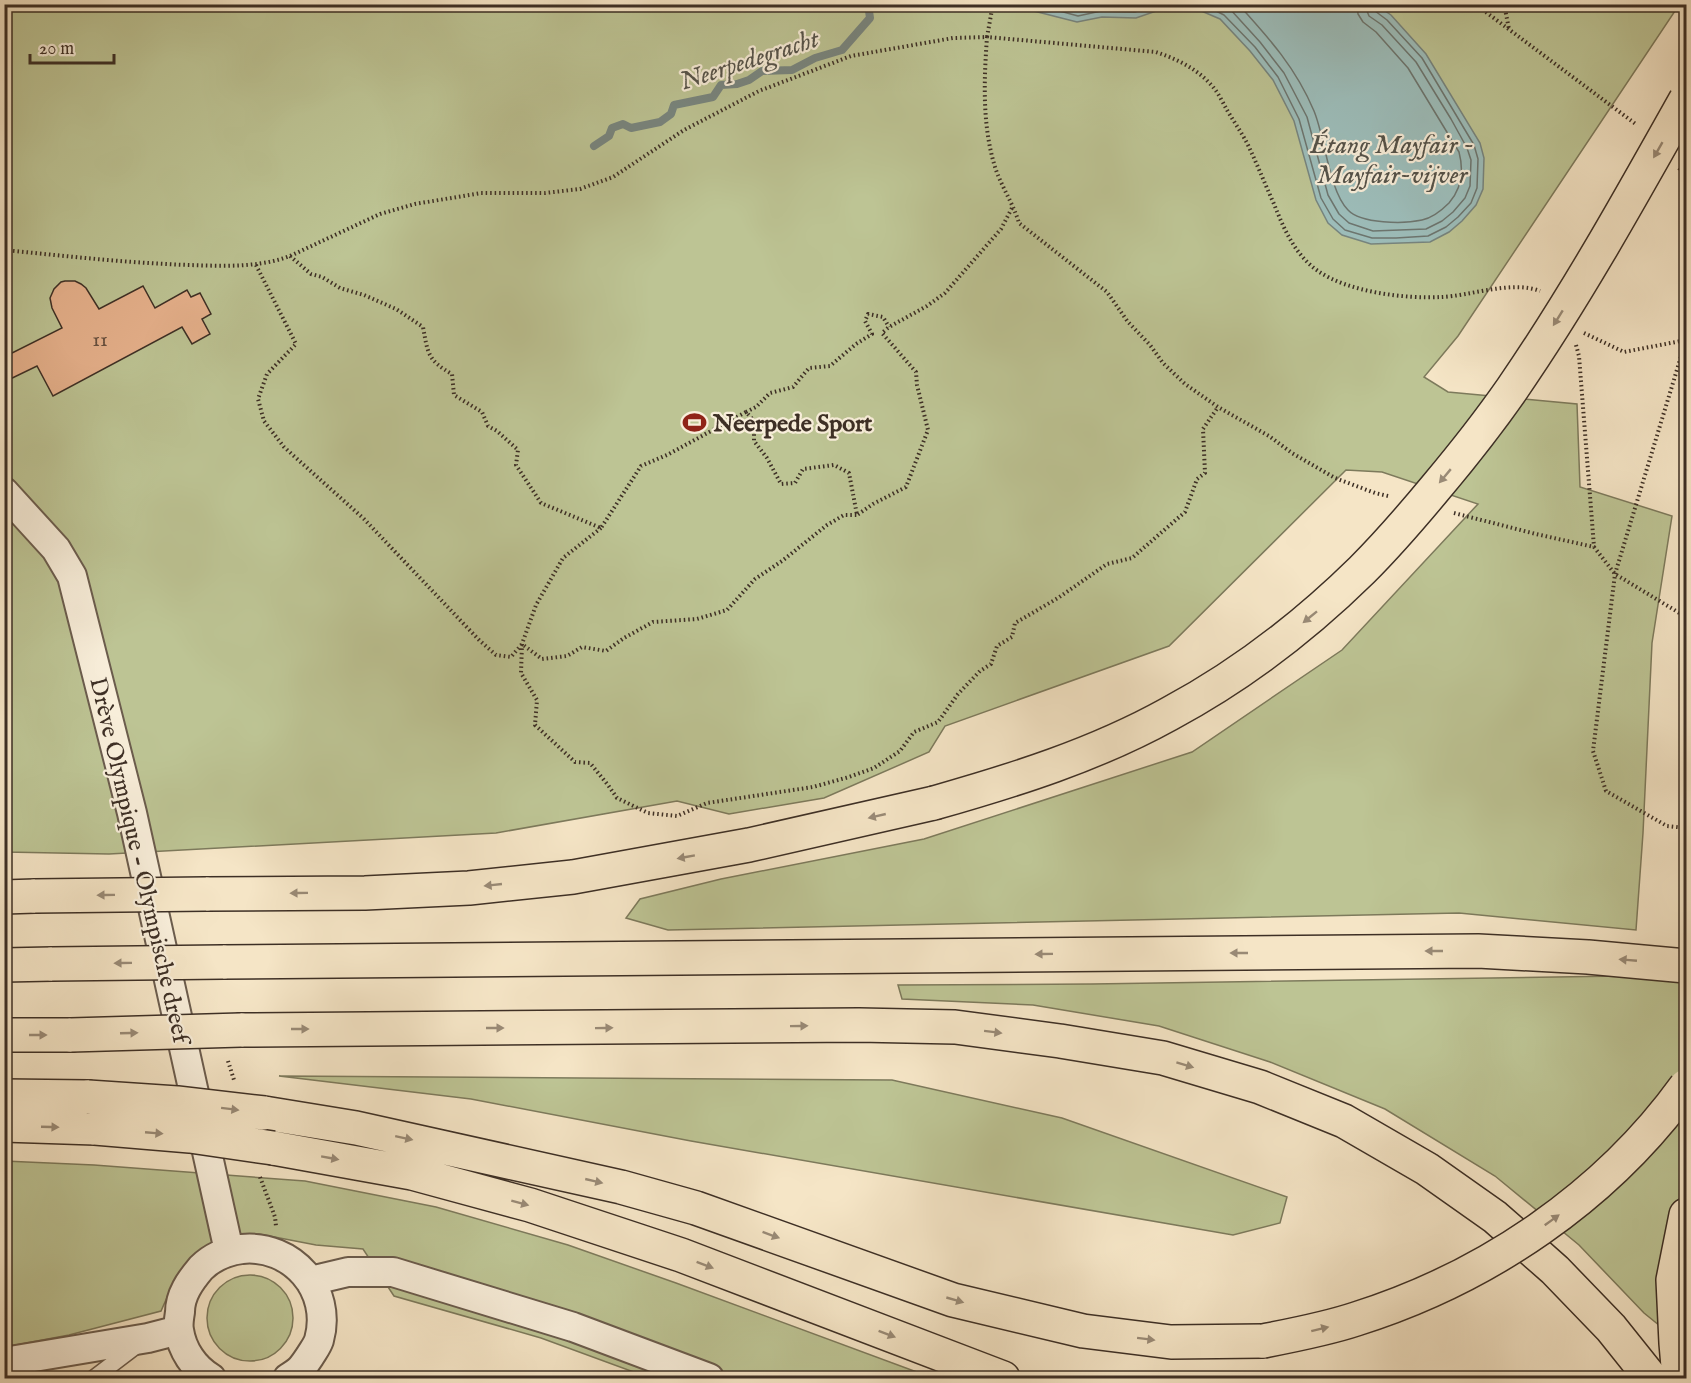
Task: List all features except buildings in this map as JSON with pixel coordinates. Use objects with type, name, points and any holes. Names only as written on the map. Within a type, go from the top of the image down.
[{"type":"highway","points":[[20,897],[365,893],[468,888],[573,877],[748,845],[934,803],[1012,781],[1069,761],[1129,735],[1169,715],[1274,647],[1356,576],[1410,517],[1512,390],[1590,266],[1686,99]]},
{"type":"highway","points":[[4,965],[1478,951],[1588,957],[1686,966]]},
{"type":"highway","points":[[4,1035],[242,1030],[859,1025],[955,1027],[1162,1058],[1260,1087],[1344,1122],[1427,1169],[1495,1217],[1555,1270],[1611,1328],[1651,1378]]},
{"type":"highway","points":[[4,1125],[177,1103],[264,1113],[367,1131],[621,1187],[696,1208],[953,1300],[1083,1331],[1171,1342],[1263,1341],[1355,1320],[1445,1285],[1488,1262],[1571,1206],[1608,1174],[1645,1137],[1686,1086]]},
{"type":"highway","points":[[4,1096],[190,1136],[273,1148],[412,1173],[530,1205],[681,1256],[1003,1378]]},
{"type":"highway","points":[[1679,1378],[1673,1280],[1686,1209]]},
{"type":"street","name":"Drève Olympique - Olympische dreef","points":[[4,492],[56,549],[72,576],[132,813],[229,1251]]},
{"type":"street","points":[[211,1378],[202,1373],[187,1353],[179,1330],[180,1305],[190,1281],[207,1262],[229,1251],[254,1248],[279,1254],[297,1265],[310,1281],[319,1300],[322,1322],[318,1342],[300,1371],[288,1378]]},
{"type":"street","points":[[310,1281],[348,1272],[393,1272],[573,1327],[709,1378]]},
{"type":"street","points":[[4,1362],[148,1338],[179,1330]]},
{"type":"lane","points":[[93,1378],[148,1338]]},
{"type":"path","points":[[993,4],[987,37],[985,93],[987,124],[995,166],[1014,206],[1019,223],[1107,292],[1128,322],[1163,363],[1185,384],[1335,478],[1397,499]]},
{"type":"path","points":[[1475,4],[1638,126]]},
{"type":"path","points":[[1504,4],[1509,29]]},
{"type":"path","points":[[4,250],[159,264],[256,265],[276,261],[380,214],[415,204],[481,194],[545,193],[580,189],[613,177],[684,130],[759,91],[851,56],[953,38],[987,37],[1156,52],[1176,59],[1198,72],[1213,87],[1248,143],[1287,234],[1302,256],[1317,270],[1333,280],[1352,288],[1412,296],[1441,297],[1510,288],[1534,289],[1547,295]]},
{"type":"path","points":[[522,644],[542,659],[567,656],[582,647],[606,651],[653,622],[697,619],[727,610],[755,579],[782,561],[827,525],[844,515],[857,514],[906,487],[928,430],[916,372],[882,333],[945,293],[1001,229],[1014,206]]},
{"type":"path","points":[[290,256],[311,274],[322,276],[340,288],[364,295],[396,309],[423,327],[428,352],[438,366],[452,374],[454,395],[482,412],[488,426],[518,450],[516,465],[541,502],[601,528]]},
{"type":"path","points":[[256,265],[296,344],[267,374],[258,399],[264,421],[284,447],[364,519],[496,655],[511,657],[522,644]]},
{"type":"path","points":[[889,327],[883,316],[868,314],[865,321],[872,334],[830,366],[809,368],[793,387],[770,393],[756,407],[641,466],[601,528],[563,558],[536,605],[522,644],[521,673],[537,699],[535,725],[575,762],[590,763],[616,798],[648,813],[677,816],[707,803],[813,787],[874,768],[900,751],[914,732],[938,722],[958,694],[980,671],[991,664],[997,646],[1012,637],[1015,623],[1058,598],[1107,564],[1132,558],[1185,512],[1197,478],[1205,473],[1203,429],[1218,406]]},
{"type":"path","points":[[1582,332],[1624,352],[1686,340],[1615,574],[1593,751],[1606,791],[1667,826],[1686,828]]},
{"type":"path","points":[[1574,337],[1579,356],[1594,547],[1615,574],[1686,616]]},
{"type":"path","points":[[746,412],[754,421],[754,441],[767,458],[781,484],[795,483],[803,468],[834,465],[849,473],[857,514]]},
{"type":"path","points":[[1451,512],[1594,547]]},
{"type":"path","points":[[262,1184],[275,1217],[279,1254]]},
{"type":"green space","name":"Neerpede Sport","points":[[5,5],[1679,5],[1458,336],[1424,377],[1448,392],[1577,404],[1580,487],[1672,516],[1652,643],[1636,930],[1459,913],[668,930],[626,918],[640,899],[721,879],[924,839],[1192,752],[1342,650],[1478,504],[1382,472],[1346,470],[1169,646],[945,726],[929,752],[824,798],[729,814],[677,801],[496,833],[109,854],[5,852]]},
{"type":"green space","points":[[1620,976],[1686,983],[1686,1347],[1644,1313],[1579,1245],[1495,1176],[1385,1109],[1270,1062],[1159,1026],[1033,1005],[902,999],[898,985],[1092,984]]},
{"type":"green space","points":[[279,1076],[892,1080],[1062,1118],[1287,1197],[1280,1223],[1233,1235],[691,1141],[471,1099]]},
{"type":"green space","points":[[4,1161],[94,1165],[305,1181],[436,1207],[568,1245],[933,1378],[650,1378],[541,1338],[394,1296],[363,1249],[316,1245],[259,1234],[214,1243],[187,1262],[172,1286],[161,1311],[69,1335],[5,1347]]},
{"type":"green space","points":[[250,1275],[274,1282],[286,1294],[293,1318],[286,1342],[274,1354],[250,1361],[226,1354],[214,1342],[207,1318],[214,1294],[226,1282]]},
{"type":"water","name":"Étang Mayfair - Mayfair-vijver","points":[[1026,5],[1376,5],[1391,15],[1426,54],[1480,143],[1484,158],[1483,189],[1476,205],[1462,221],[1449,232],[1430,242],[1371,244],[1342,235],[1328,223],[1316,200],[1294,121],[1273,80],[1220,19],[1192,7],[1162,9],[1136,18],[1102,17],[1077,22],[1030,10]]},
{"type":"waterway","name":"Neerpedegracht","points":[[594,146],[609,136],[612,128],[623,124],[631,128],[660,122],[671,114],[674,105],[713,97],[721,85],[737,84],[749,80],[762,71],[792,70],[815,58],[842,50],[870,18],[868,4]]},
{"type":"place","name":"Neerpede Sport","points":[[695,423]]}]
